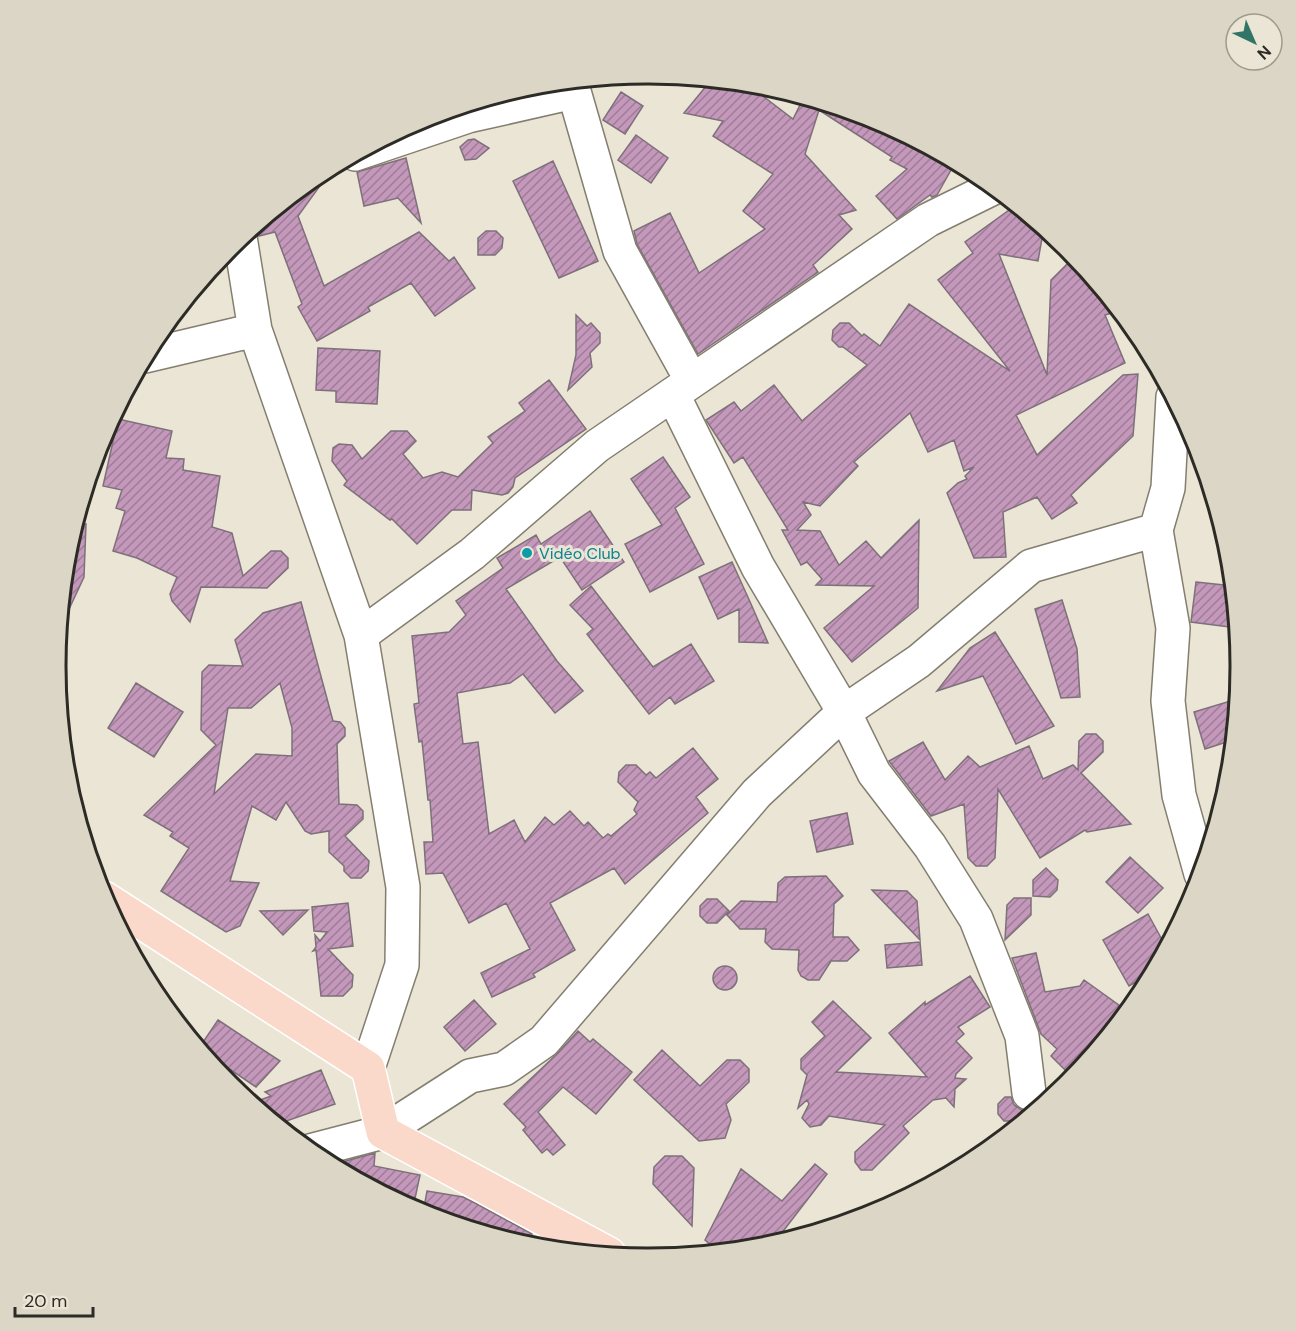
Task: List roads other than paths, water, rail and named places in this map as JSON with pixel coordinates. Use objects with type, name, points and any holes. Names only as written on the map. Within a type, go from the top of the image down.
[{"type":"main road","points":[[119,908],[368,1068],[383,1132],[591,1245]]},
{"type":"street","points":[[574,88],[620,251],[683,388],[758,567],[844,712],[874,773],[930,846],[976,919],[1022,1036],[1029,1093]]},
{"type":"street","points":[[407,137],[555,91]]},
{"type":"street","points":[[361,635],[472,554],[597,446],[928,220],[985,192]]},
{"type":"street","points":[[242,249],[255,330],[361,635],[403,887],[402,966],[368,1068]]},
{"type":"street","points":[[157,353],[255,330]]},
{"type":"street","points":[[1172,413],[1168,488],[1156,530],[1173,628],[1168,701],[1179,795],[1197,859]]},
{"type":"street","points":[[323,1148],[383,1132],[470,1076],[504,1069],[543,1041],[757,793],[844,712],[919,661],[1031,566],[1156,530]]},
{"type":"place","name":"Vidéo Club","points":[[527,553]]}]
